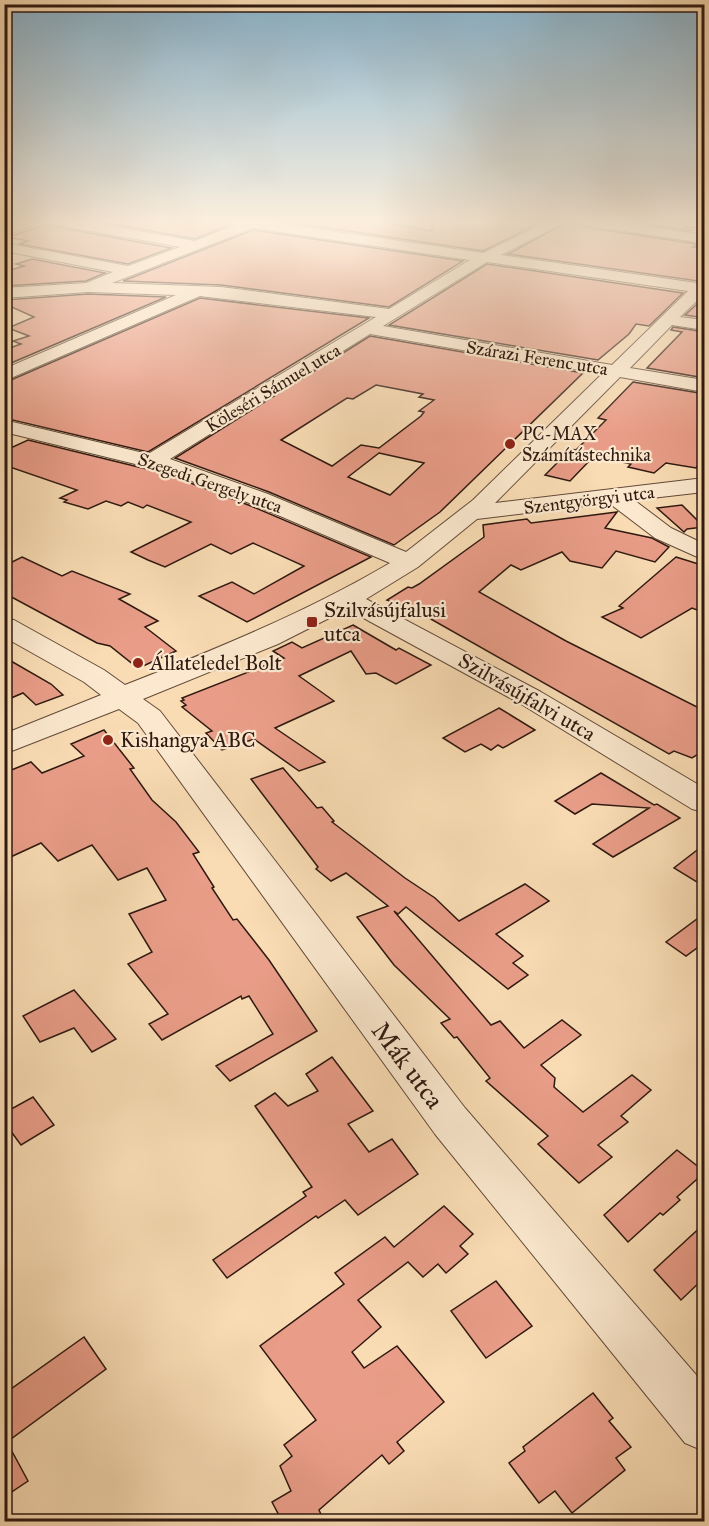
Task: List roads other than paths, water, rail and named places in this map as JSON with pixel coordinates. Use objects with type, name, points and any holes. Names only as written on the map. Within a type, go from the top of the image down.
[{"type":"street","points":[[4,376],[194,292]]},
{"type":"street","points":[[221,292],[297,300],[393,314]]},
{"type":"street","name":"Köleséri Sámuel utca","points":[[152,461],[429,292]]},
{"type":"street","points":[[4,745],[258,643],[346,599],[409,562],[473,513],[698,292]]},
{"type":"street","points":[[668,320],[705,325]]},
{"type":"street","name":"Szárazi Ferenc utca","points":[[369,329],[705,386]]},
{"type":"street","name":"Szegedi Gergely utca","points":[[4,426],[152,461],[221,484],[409,562]]},
{"type":"street","name":"Szentgyörgyi utca","points":[[473,513],[705,485]]},
{"type":"street","points":[[615,497],[663,533],[705,554]]},
{"type":"street","name":"Szilvásújfalvi utca","points":[[346,599],[531,698],[705,802]]},
{"type":"street","name":"Mák utca","points":[[4,626],[125,697],[149,717],[450,1121],[705,1424]]},
{"type":"place","name":"PC-MAX Számítástechnika","points":[[510,444]]},
{"type":"place","name":"Szilvásújfalusi utca","points":[[312,622]]},
{"type":"place","name":"Állateledel Bolt","points":[[138,663]]},
{"type":"place","name":"Kishangya ABC","points":[[108,740]]}]
